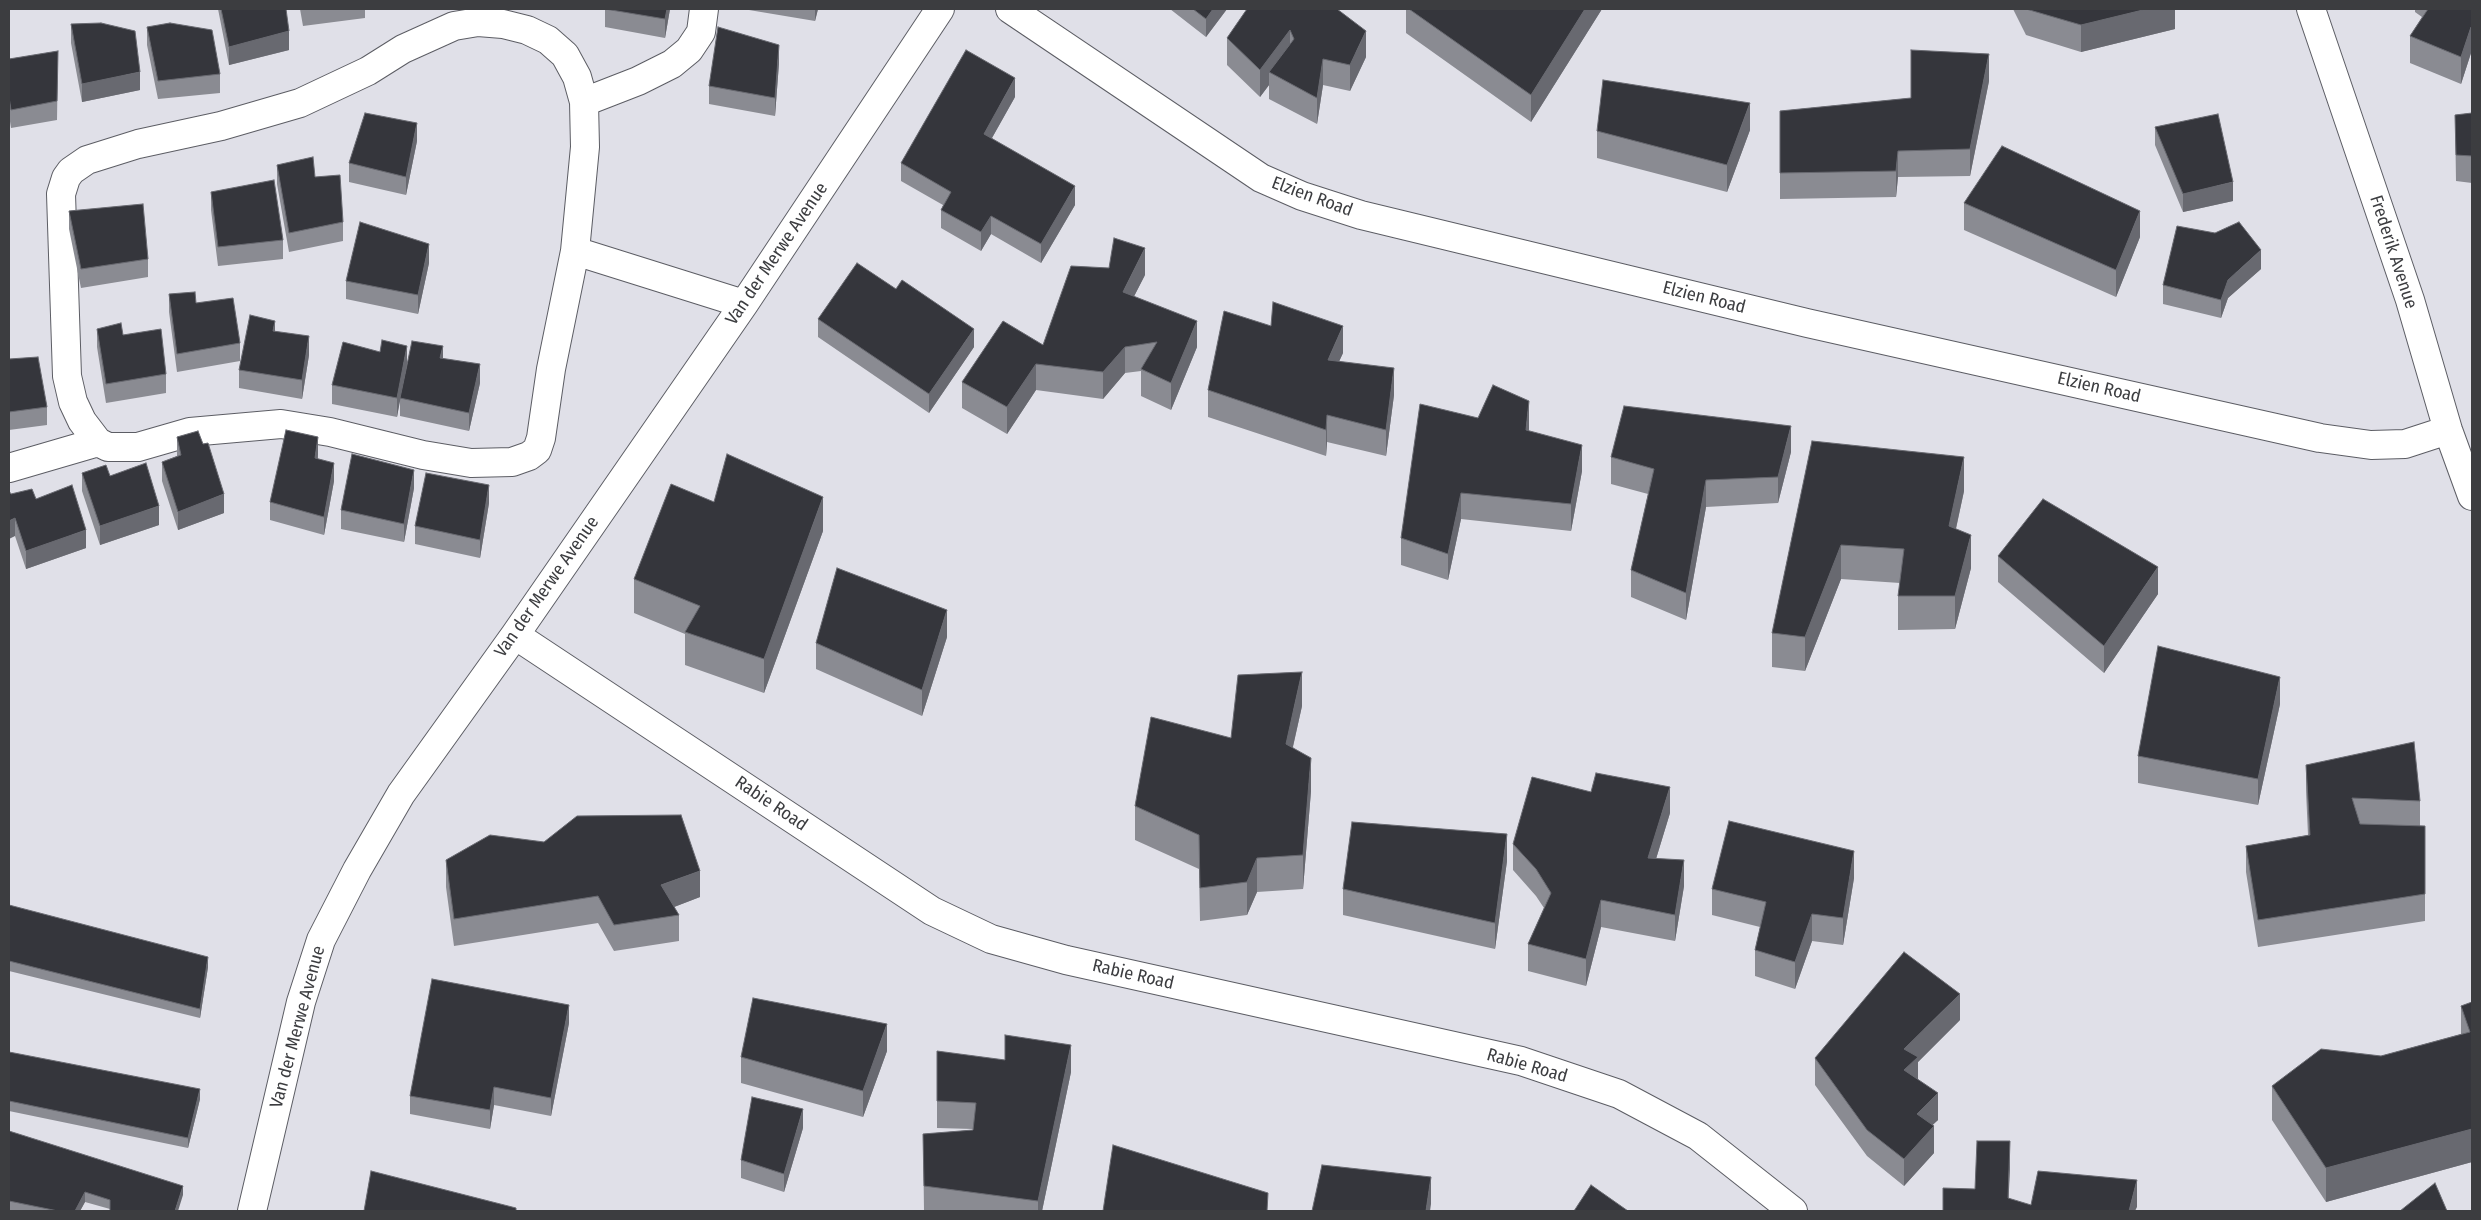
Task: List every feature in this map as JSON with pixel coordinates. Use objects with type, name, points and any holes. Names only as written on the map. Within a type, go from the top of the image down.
[{"type":"street","points":[[584,102],[638,81],[672,64],[689,50],[701,32],[704,9]]},
{"type":"street","name":"Van der Merwe Avenue","points":[[252,1211],[302,1002],[322,940],[357,870],[401,794],[515,635],[744,304],[940,9]]},
{"type":"street","name":"Elzien Road","points":[[1010,9],[1261,178],[1302,196],[1361,215],[1807,322],[2320,438],[2371,445],[2404,444],[2448,430]]},
{"type":"street","name":"Frederik Avenue","points":[[2311,9],[2410,300],[2448,430],[2472,496]]},
{"type":"street","points":[[478,22],[503,24],[519,28],[548,40],[565,55],[577,77],[584,102],[585,147],[575,251],[550,369],[542,438],[537,450],[522,459],[502,464],[471,463],[423,455],[330,432],[281,424],[190,432],[138,447],[108,447],[98,442],[82,421],[73,402],[67,376],[62,194],[66,178],[77,166],[87,160],[138,144],[221,126],[300,103],[368,71],[403,49],[454,26],[478,22]]},
{"type":"street","points":[[575,251],[744,304]]},
{"type":"street","points":[[9,468],[98,442]]},
{"type":"street","name":"Rabie Road","points":[[515,635],[925,906],[991,939],[1066,960],[1521,1061],[1619,1094],[1698,1136],[1794,1211]]},
{"type":"building","points":[[221,9],[286,9],[289,31],[229,47]]},
{"type":"building","points":[[605,9],[667,9],[665,19]]},
{"type":"building","points":[[1193,9],[1213,9],[1206,19]]},
{"type":"building","points":[[1247,9],[1337,9],[1366,31],[1350,65],[1323,59],[1317,98],[1269,72],[1294,39],[1290,30],[1260,70],[1227,38]]},
{"type":"building","points":[[1409,9],[1585,9],[1531,95]]},
{"type":"building","points":[[2026,9],[2147,9],[2081,25]]},
{"type":"building","points":[[2428,9],[2472,9],[2472,27],[2461,57],[2410,36]]},
{"type":"building","points":[[101,23],[135,31],[140,72],[82,84],[71,24]]},
{"type":"building","points":[[170,23],[212,30],[220,74],[158,81],[147,27]]},
{"type":"building","points":[[718,27],[779,45],[775,98],[709,86]]},
{"type":"building","points":[[966,50],[1015,78],[984,134],[1075,186],[1041,244],[991,216],[981,232],[941,210],[951,192],[901,163]]},
{"type":"building","points":[[1911,50],[1989,54],[1970,149],[1898,151],[1896,171],[1780,173],[1780,111],[1911,98]]},
{"type":"building","points":[[58,51],[57,101],[11,110],[9,59]]},
{"type":"building","points":[[1603,80],[1750,103],[1727,165],[1597,131]]},
{"type":"building","points":[[365,113],[417,123],[406,177],[349,163]]},
{"type":"building","points":[[2472,113],[2472,156],[2456,155],[2455,115]]},
{"type":"building","points":[[2218,114],[2233,182],[2183,194],[2155,127]]},
{"type":"building","points":[[2002,146],[2140,211],[2116,270],[1964,203]]},
{"type":"building","points":[[313,157],[315,177],[340,175],[343,222],[289,233],[277,165]]},
{"type":"building","points":[[274,180],[283,240],[218,247],[211,192]]},
{"type":"building","points":[[143,204],[148,259],[81,269],[69,211]]},
{"type":"building","points":[[360,222],[429,244],[418,295],[346,281]]},
{"type":"building","points":[[2239,222],[2261,250],[2228,280],[2221,300],[2163,285],[2177,226],[2215,233]]},
{"type":"building","points":[[1114,238],[1145,248],[1123,292],[1197,321],[1171,383],[1141,369],[1157,342],[1125,347],[1103,372],[1036,364],[1007,407],[962,382],[1003,321],[1043,345],[1071,266],[1109,268]]},
{"type":"building","points":[[857,263],[896,289],[902,280],[974,329],[929,394],[818,319]]},
{"type":"building","points":[[195,292],[196,303],[233,298],[240,343],[177,354],[169,294]]},
{"type":"building","points":[[1273,302],[1343,326],[1328,360],[1394,368],[1386,430],[1327,415],[1326,430],[1208,390],[1224,311],[1271,326]]},
{"type":"building","points":[[250,315],[275,321],[273,331],[309,336],[302,380],[239,370]]},
{"type":"building","points":[[121,323],[123,335],[161,329],[166,374],[106,384],[97,329]]},
{"type":"building","points":[[382,340],[407,346],[397,398],[332,385],[343,342],[380,352]]},
{"type":"building","points":[[412,341],[443,346],[440,358],[480,364],[469,413],[400,398]]},
{"type":"building","points":[[38,357],[47,407],[9,412],[9,359]]},
{"type":"building","points":[[1493,385],[1529,401],[1526,430],[1582,445],[1571,504],[1461,493],[1448,554],[1401,538],[1420,404],[1478,418]]},
{"type":"building","points":[[1624,406],[1791,426],[1778,477],[1706,480],[1686,593],[1631,570],[1654,469],[1611,457]]},
{"type":"building","points":[[286,430],[318,437],[315,458],[334,463],[324,517],[270,502]]},
{"type":"building","points":[[198,431],[203,444],[208,443],[224,494],[178,512],[162,462],[181,455],[177,437]]},
{"type":"building","points":[[1812,441],[1964,457],[1949,526],[1971,535],[1955,596],[1898,596],[1904,549],[1841,545],[1805,637],[1772,633]]},
{"type":"building","points":[[352,454],[414,470],[404,524],[341,510]]},
{"type":"building","points":[[727,454],[823,497],[764,659],[685,632],[700,606],[634,579],[671,484],[714,502]]},
{"type":"building","points":[[146,463],[159,506],[100,526],[82,473],[106,465],[110,476]]},
{"type":"building","points":[[426,473],[489,485],[480,540],[415,526]]},
{"type":"building","points":[[72,485],[86,530],[26,551],[15,518],[9,521],[9,491],[11,494],[32,489],[36,499]]},
{"type":"building","points":[[2043,499],[2158,567],[2104,646],[1998,556]]},
{"type":"building","points":[[837,568],[947,610],[922,690],[816,643]]},
{"type":"building","points":[[2158,646],[2280,677],[2258,779],[2138,756]]},
{"type":"building","points":[[1302,672],[1286,744],[1311,758],[1303,855],[1257,858],[1247,882],[1200,888],[1199,835],[1135,806],[1151,717],[1231,738],[1238,675]]},
{"type":"building","points":[[2414,742],[2420,801],[2352,798],[2360,824],[2425,826],[2425,894],[2258,920],[2246,846],[2310,835],[2306,765]]},
{"type":"building","points":[[1596,773],[1670,787],[1648,858],[1684,860],[1675,915],[1601,900],[1586,959],[1528,944],[1551,893],[1536,869],[1513,844],[1532,777],[1591,792]]},
{"type":"building","points":[[681,815],[700,871],[661,885],[679,915],[614,925],[598,896],[454,919],[446,860],[490,835],[544,842],[577,816]]},
{"type":"building","points":[[1729,821],[1854,851],[1843,918],[1812,914],[1795,962],[1755,950],[1766,902],[1712,889]]},
{"type":"building","points":[[1352,822],[1507,834],[1495,923],[1343,889]]},
{"type":"building","points":[[9,905],[208,957],[200,1009],[9,961]]},
{"type":"building","points":[[1904,952],[1960,994],[1904,1049],[1918,1057],[1904,1070],[1938,1093],[1917,1114],[1934,1126],[1904,1159],[1867,1130],[1815,1058]]},
{"type":"building","points":[[432,979],[569,1005],[551,1098],[494,1087],[490,1110],[410,1096]]},
{"type":"building","points":[[753,998],[887,1024],[863,1091],[741,1057]]},
{"type":"building","points":[[2472,1002],[2472,1129],[2326,1168],[2272,1086],[2321,1049],[2381,1056],[2470,1032],[2461,1006]]},
{"type":"building","points":[[1005,1035],[1071,1045],[1038,1201],[924,1186],[923,1134],[973,1130],[976,1103],[937,1101],[937,1051],[1005,1060]]},
{"type":"building","points":[[9,1052],[200,1089],[188,1138],[9,1101]]},
{"type":"building","points":[[752,1097],[803,1109],[784,1174],[741,1160]]},
{"type":"building","points":[[9,1131],[183,1186],[175,1211],[110,1211],[110,1200],[85,1192],[75,1211],[58,1211],[9,1201]]},
{"type":"building","points":[[1977,1141],[2010,1141],[2008,1198],[2031,1205],[2038,1171],[2137,1180],[2129,1211],[1943,1211],[1943,1188],[1975,1189]]},
{"type":"building","points":[[1113,1145],[1268,1193],[1267,1211],[1103,1211]]},
{"type":"building","points":[[1322,1165],[1431,1177],[1426,1211],[1312,1211]]},
{"type":"building","points":[[371,1171],[516,1208],[516,1211],[364,1211]]},
{"type":"building","points":[[2435,1183],[2447,1211],[2400,1211]]},
{"type":"building","points":[[1591,1185],[1628,1211],[1574,1211]]}]
